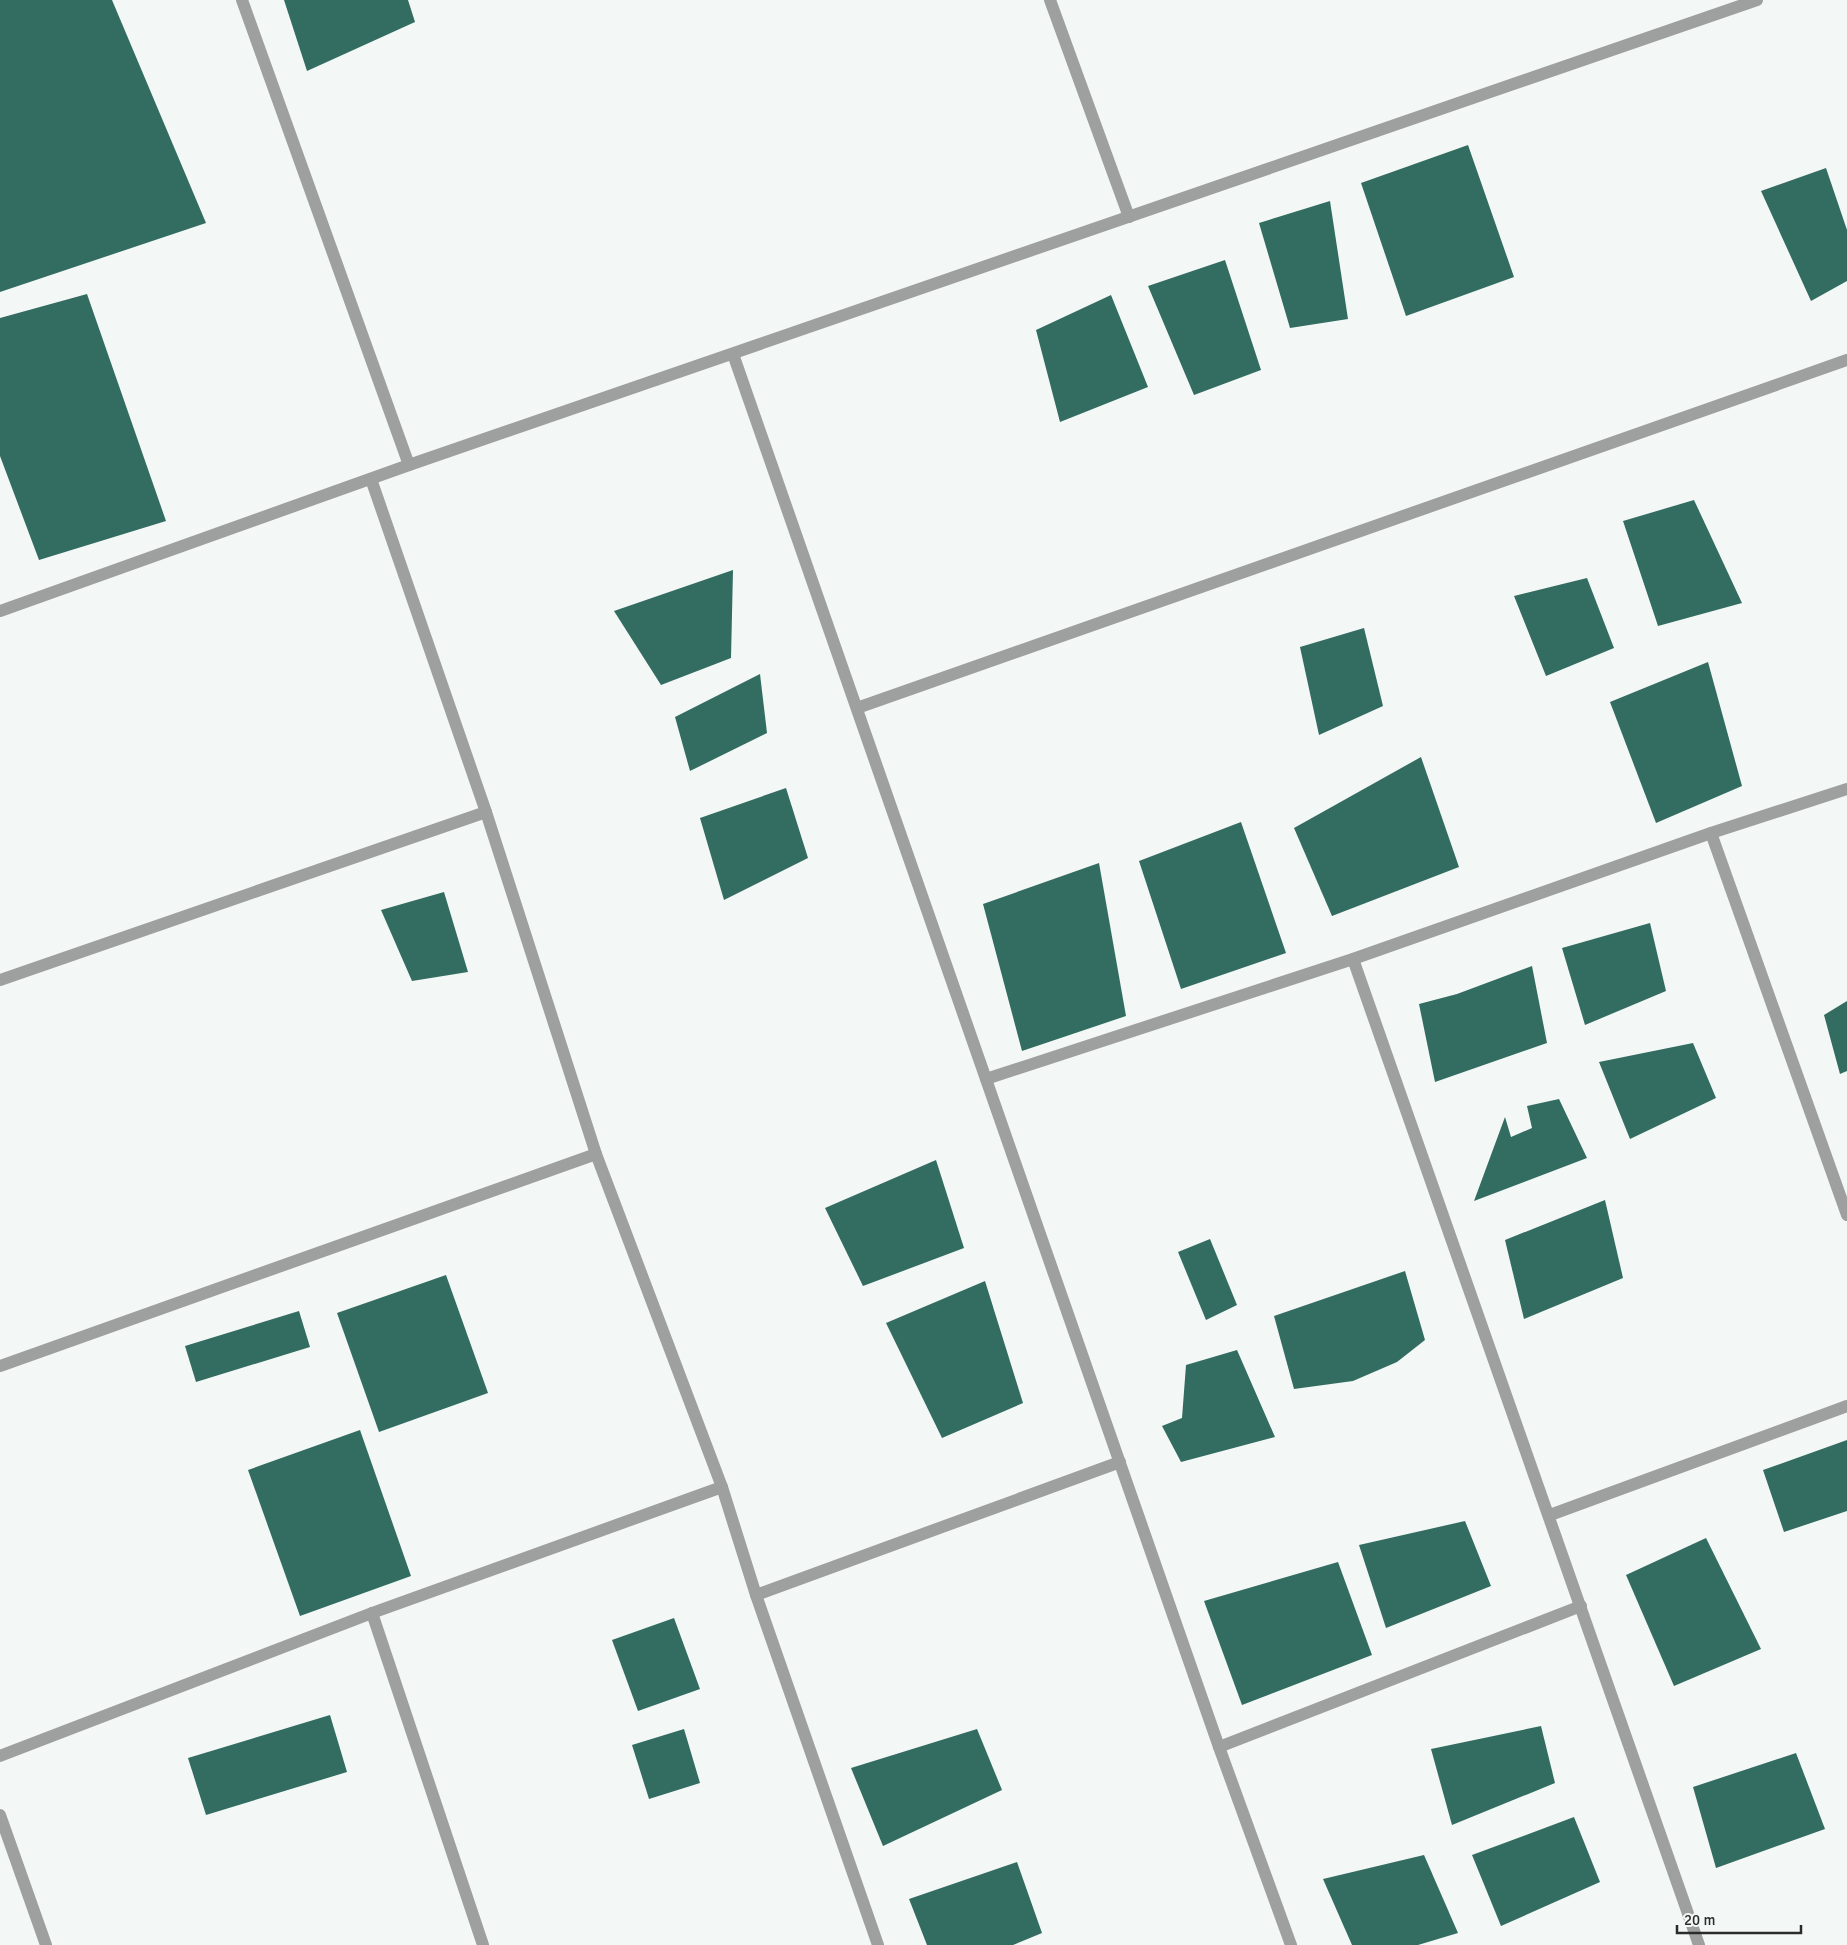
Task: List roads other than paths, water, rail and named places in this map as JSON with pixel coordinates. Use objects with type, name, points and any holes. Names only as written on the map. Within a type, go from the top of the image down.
[{"type":"street","points":[[242,0],[409,465]]},
{"type":"street","points":[[1050,0],[1130,217]]},
{"type":"street","points":[[0,611],[409,465],[1757,0]]},
{"type":"street","points":[[733,354],[1120,1462],[1291,1945]]},
{"type":"street","points":[[857,708],[1847,360]]},
{"type":"street","points":[[371,479],[486,812],[596,1154],[722,1487],[756,1595],[878,1945]]},
{"type":"street","points":[[986,1079],[1353,959],[1711,833],[1847,789]]},
{"type":"street","points":[[0,980],[486,812]]},
{"type":"street","points":[[1711,833],[1847,1215]]},
{"type":"street","points":[[1353,959],[1700,1945]]},
{"type":"street","points":[[0,1366],[596,1154]]},
{"type":"street","points":[[1550,1515],[1847,1406]]},
{"type":"street","points":[[756,1595],[1120,1462]]},
{"type":"street","points":[[0,1756],[372,1613],[722,1487]]},
{"type":"street","points":[[1220,1747],[1581,1606]]},
{"type":"street","points":[[372,1613],[483,1945]]},
{"type":"street","points":[[0,1815],[46,1945]]}]
